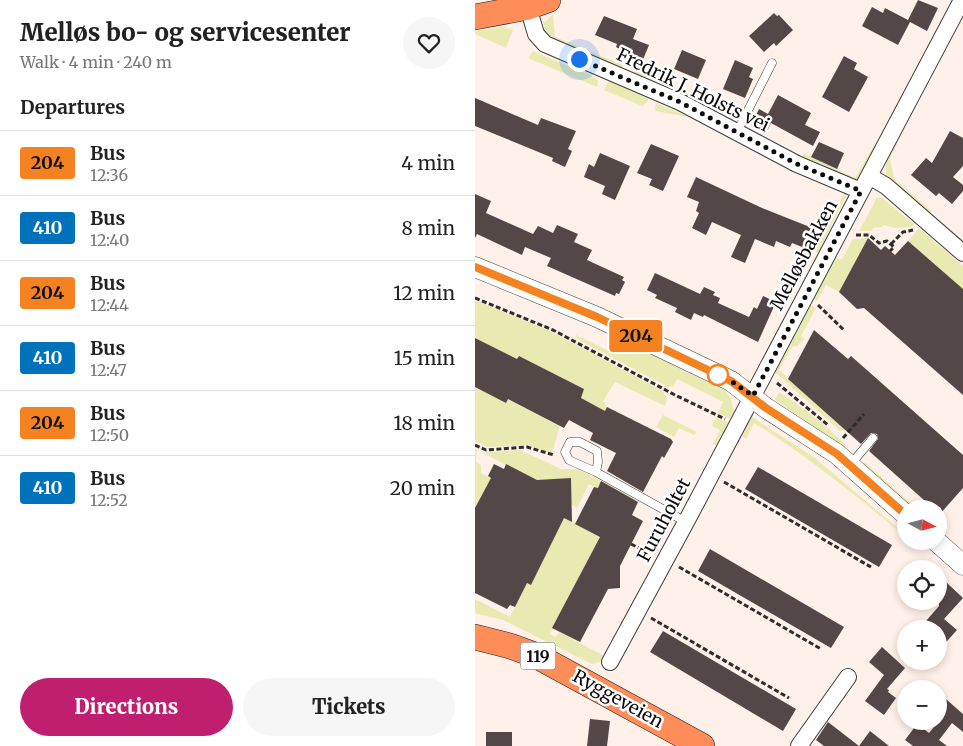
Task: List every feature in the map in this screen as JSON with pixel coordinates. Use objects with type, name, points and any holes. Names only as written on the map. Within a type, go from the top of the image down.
[{"type":"main road","points":[[475,17],[538,4]]},
{"type":"main road","name":"Ryggeveien","points":[[475,637],[535,655],[702,746]]},
{"type":"street","name":"Melløsbakken","points":[[753,396],[962,0]]},
{"type":"street","name":"Fredrik J. Holsts vei","points":[[538,4],[536,34],[545,44],[680,102],[815,172],[861,191]]},
{"type":"street","points":[[869,176],[886,186],[963,253]]},
{"type":"street","points":[[475,267],[597,317],[731,381],[753,396],[766,408],[837,454],[897,507]]},
{"type":"street","name":"Furuholtet","points":[[610,662],[753,396]]},
{"type":"street","points":[[946,550],[963,565]]},
{"type":"street","points":[[799,746],[848,677]]},
{"type":"lane","points":[[737,132],[772,63]]},
{"type":"lane","points":[[850,465],[873,438]]},
{"type":"lane","points":[[596,472],[598,462],[597,451],[580,442],[570,442],[565,452],[569,460],[596,472],[686,522]]},
{"type":"path","points":[[891,244],[903,232]]},
{"type":"path","points":[[869,235],[879,243],[887,241],[891,244],[894,247],[890,251]]},
{"type":"path","points":[[475,298],[553,330],[675,395],[737,425]]},
{"type":"path","points":[[825,311],[845,331]]},
{"type":"path","points":[[846,434],[864,414]]},
{"type":"path","points":[[475,445],[485,450],[527,447],[569,460]]},
{"type":"path","points":[[711,474],[871,567]]},
{"type":"path","points":[[631,544],[665,561],[821,649]]},
{"type":"path","points":[[638,611],[789,698]]},
{"type":"green space","points":[[553,14],[555,37],[623,65],[622,68],[550,38],[543,24]]},
{"type":"green space","points":[[504,27],[513,30],[506,48],[475,34],[475,31]]},
{"type":"green space","points":[[533,51],[594,77],[598,81],[597,87],[528,58]]},
{"type":"green space","points":[[635,70],[694,95],[693,99],[633,74]]},
{"type":"green space","points":[[609,80],[648,96],[648,101],[642,106],[604,90]]},
{"type":"green space","points":[[656,103],[689,117],[655,111]]},
{"type":"green space","points":[[900,132],[902,134],[890,158],[894,179],[932,211],[929,213],[886,176],[886,162]]},
{"type":"green space","points":[[874,145],[877,147],[857,183],[801,157],[803,153],[855,178]]},
{"type":"green space","points":[[845,192],[848,192],[818,253],[815,251]]},
{"type":"green space","points":[[881,197],[914,224],[911,227],[895,228],[883,225],[882,227],[873,228],[872,231],[859,231],[877,198]]},
{"type":"green space","points":[[919,228],[963,266],[963,289],[908,241]]},
{"type":"green space","points":[[868,238],[839,292],[826,285],[817,301],[811,297],[832,258],[842,259],[853,239]]},
{"type":"green space","points":[[475,300],[548,330],[663,391],[667,399],[665,406],[615,382],[603,401],[607,407],[605,411],[581,398],[584,389],[519,356],[517,359],[475,338]]},
{"type":"green space","points":[[808,302],[816,308],[801,336],[805,339],[796,347],[793,346],[779,370],[846,430],[840,431],[773,370]]},
{"type":"green space","points":[[576,335],[607,350],[615,351],[620,339],[726,391],[731,399],[735,416],[730,419],[718,413],[723,402],[677,379],[673,387],[666,386],[575,338]]},
{"type":"green space","points":[[475,387],[508,399],[560,426],[552,453],[528,445],[488,447],[475,441]]},
{"type":"green space","points":[[779,392],[823,424],[846,445],[845,448],[775,400]]},
{"type":"green space","points":[[663,415],[697,432],[694,435],[679,428],[674,437],[656,427]]},
{"type":"green space","points":[[716,417],[730,423],[717,446],[713,444],[720,430],[712,426]]},
{"type":"green space","points":[[752,417],[815,458],[897,527],[897,530],[813,463],[754,423],[746,439],[742,436]]},
{"type":"green space","points":[[475,449],[477,450],[476,462],[481,465],[481,473],[491,478],[475,508]]},
{"type":"green space","points":[[520,450],[561,469],[578,469],[635,499],[630,505],[589,484],[577,508],[535,480],[483,453]]},
{"type":"green space","points":[[865,462],[907,500],[902,500],[863,465]]},
{"type":"green space","points":[[563,515],[600,537],[550,634],[556,637],[559,632],[606,657],[603,661],[592,664],[503,620],[475,613],[475,599],[510,617],[527,583],[531,585]]},
{"type":"building","points":[[918,0],[938,8],[927,31],[910,22],[898,45],[862,26],[872,7],[883,13],[885,8],[908,20]]},
{"type":"building","points":[[774,13],[777,16],[779,15],[793,30],[776,46],[774,43],[764,52],[749,36]]},
{"type":"building","points":[[604,16],[637,29],[633,39],[649,45],[642,62],[627,56],[628,53],[616,47],[617,44],[595,35]]},
{"type":"building","points":[[682,50],[706,60],[698,79],[674,69]]},
{"type":"building","points":[[844,56],[857,63],[854,69],[868,77],[849,112],[822,97]]},
{"type":"building","points":[[735,60],[753,68],[749,77],[753,79],[745,98],[723,89]]},
{"type":"building","points":[[778,95],[811,113],[805,125],[820,132],[813,146],[771,123],[766,133],[751,125],[759,109],[768,114]]},
{"type":"building","points":[[475,98],[538,125],[541,118],[576,131],[568,149],[572,151],[565,167],[552,161],[553,158],[475,126]]},
{"type":"building","points":[[950,131],[963,138],[963,166],[953,177],[963,185],[963,191],[952,204],[939,193],[936,196],[911,175],[926,158],[932,163]]},
{"type":"building","points":[[819,142],[844,153],[837,169],[811,157]]},
{"type":"building","points":[[651,144],[679,156],[663,191],[649,185],[652,179],[637,173]]},
{"type":"building","points":[[600,153],[630,166],[615,200],[602,194],[605,186],[584,177],[589,164],[594,167]]},
{"type":"building","points":[[696,177],[762,208],[815,229],[807,249],[792,243],[790,247],[776,241],[774,247],[755,239],[745,263],[731,257],[741,235],[712,222],[706,235],[692,228],[699,213],[696,211],[699,202],[687,197]]},
{"type":"building","points":[[475,194],[491,201],[486,213],[533,234],[538,226],[553,233],[557,225],[578,234],[574,242],[592,250],[587,260],[624,277],[622,280],[625,282],[619,294],[616,293],[615,296],[547,266],[551,258],[525,247],[522,255],[477,234],[475,238]]},
{"type":"building","points":[[868,238],[881,250],[885,246],[895,255],[908,241],[963,289],[963,395],[864,308],[857,309],[839,292]]},
{"type":"building","points":[[655,273],[700,294],[704,287],[715,292],[713,295],[720,298],[718,303],[749,317],[754,307],[757,309],[763,296],[776,302],[758,342],[704,315],[703,317],[694,313],[691,320],[675,312],[677,308],[655,298],[657,295],[647,290]]},
{"type":"building","points":[[814,330],[848,359],[851,356],[963,455],[963,488],[947,506],[947,500],[924,500],[869,451],[878,439],[877,434],[871,433],[861,444],[788,379]]},
{"type":"building","points":[[475,338],[517,359],[519,356],[584,389],[581,398],[605,411],[607,407],[671,439],[673,442],[664,458],[662,456],[643,492],[607,471],[616,453],[590,440],[593,433],[569,420],[564,428],[508,399],[506,403],[475,387]]},
{"type":"building","points":[[494,464],[504,469],[506,464],[537,480],[571,478],[572,522],[564,518],[531,585],[527,583],[515,607],[510,605],[507,609],[475,593],[475,508],[491,478],[488,476]]},
{"type":"building","points":[[758,467],[892,545],[879,567],[745,489]]},
{"type":"building","points":[[601,481],[638,502],[632,515],[643,521],[620,566],[620,588],[608,589],[580,642],[552,628],[600,537],[575,524],[594,487],[598,488]]},
{"type":"building","points":[[710,549],[844,627],[831,648],[698,571]]},
{"type":"building","points":[[947,583],[963,598],[944,619],[945,620],[927,620],[936,610],[947,610]]},
{"type":"building","points":[[947,622],[957,630],[947,641]]},
{"type":"building","points":[[663,631],[796,709],[783,731],[650,652]]},
{"type":"building","points":[[882,647],[897,661],[897,670],[903,670],[887,689],[896,698],[884,715],[865,701],[884,675],[869,662]]},
{"type":"building","points":[[947,700],[963,714],[963,732],[952,723],[947,730]]},
{"type":"building","points":[[590,719],[610,721],[607,746],[587,746]]},
{"type":"building","points":[[828,722],[859,746],[824,746],[816,740]]},
{"type":"building","points":[[912,730],[925,730],[929,733],[932,730],[947,730],[939,740],[947,746],[913,746],[905,740]]},
{"type":"building","points":[[870,731],[889,746],[859,746]]},
{"type":"building","points":[[486,732],[512,732],[512,746],[486,746]]},
{"type":"bus line","name":"204","points":[[475,267],[597,317],[731,381],[753,396],[766,408],[837,454],[897,507]]},
{"type":"route","points":[[579,59],[680,102],[797,164],[861,191],[753,396],[731,381],[718,375]]}]
